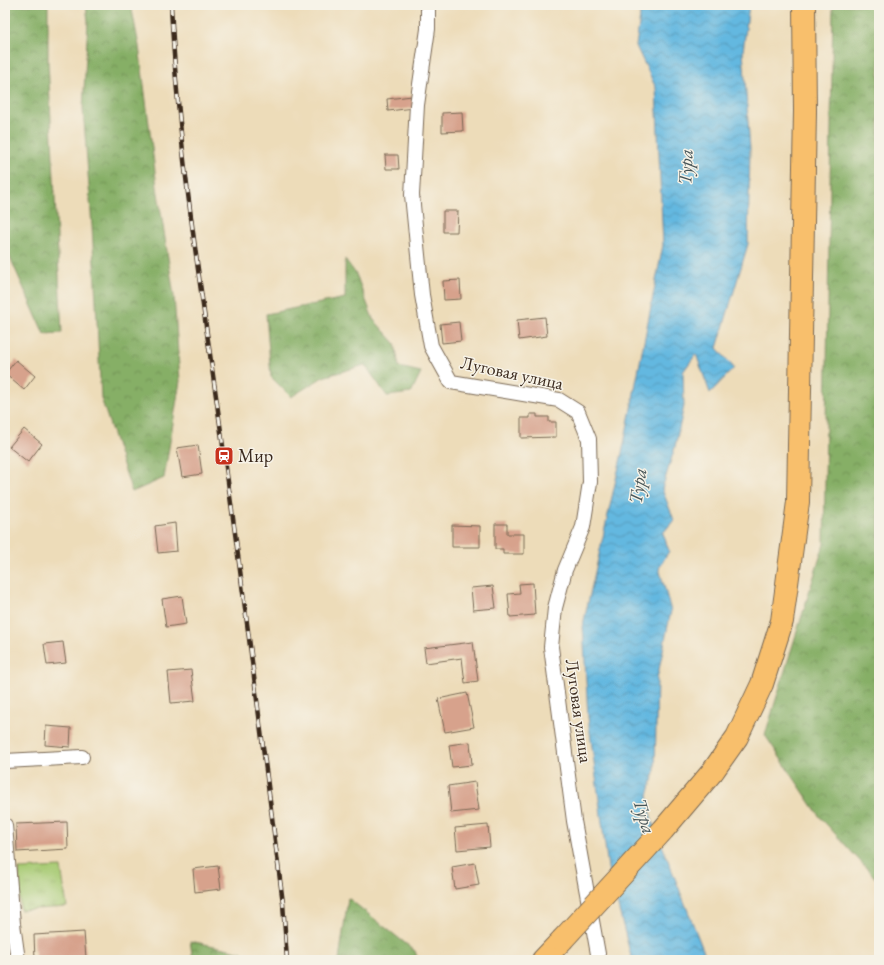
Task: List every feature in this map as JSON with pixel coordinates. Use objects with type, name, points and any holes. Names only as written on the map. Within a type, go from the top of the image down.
[{"type":"main road","points":[[543,960],[663,830],[713,770],[737,736],[759,691],[780,628],[798,502],[805,118],[804,5]]},
{"type":"street","name":"Луговая улица","points":[[428,5],[428,29],[417,105],[412,195],[422,295],[431,346],[451,382],[559,400],[578,412],[589,439],[590,482],[583,527],[565,570],[555,608],[551,647],[574,821],[598,960]]},
{"type":"street","points":[[5,761],[82,757]]},
{"type":"street","points":[[5,825],[13,924],[18,960]]},
{"type":"green space","points":[[5,5],[48,5],[48,62],[62,333],[44,334],[5,246]]},
{"type":"green space","points":[[86,5],[131,5],[139,46],[157,187],[174,296],[180,381],[164,478],[132,492],[101,398],[92,226],[83,108],[88,21]]},
{"type":"green space","points":[[833,5],[879,5],[879,882],[820,817],[765,735],[824,544]]},
{"type":"green space","points":[[345,259],[356,274],[373,319],[395,343],[399,367],[421,372],[411,393],[387,396],[365,365],[323,377],[291,397],[271,377],[266,314],[345,298]]},
{"type":"green space","points":[[61,867],[67,907],[20,910],[19,869]]},
{"type":"green space","points":[[348,898],[415,951],[418,960],[339,960]]},
{"type":"green space","points":[[190,941],[243,952],[246,960],[193,960]]},
{"type":"water","name":"Тура","points":[[638,5],[749,5],[743,51],[750,149],[748,244],[717,348],[734,368],[710,393],[696,354],[683,372],[684,406],[675,447],[662,489],[674,520],[663,533],[669,551],[659,568],[671,611],[657,679],[655,770],[648,796],[651,817],[707,960],[632,960],[608,868],[588,717],[583,625],[624,444],[663,245],[656,88],[636,46],[640,16]]},
{"type":"building","points":[[412,96],[414,108],[388,111],[387,99]]},
{"type":"building","points":[[462,112],[463,131],[442,132],[442,113]]},
{"type":"building","points":[[385,155],[398,155],[399,169],[386,169]]},
{"type":"building","points":[[443,211],[458,211],[457,232],[443,232]]},
{"type":"building","points":[[460,280],[461,299],[444,300],[443,281]]},
{"type":"building","points":[[545,317],[547,336],[519,340],[517,320]]},
{"type":"building","points":[[459,322],[461,341],[442,343],[440,324]]},
{"type":"building","points":[[16,360],[35,376],[24,390],[5,374]]},
{"type":"building","points":[[530,414],[537,414],[537,417],[549,417],[549,422],[556,422],[556,437],[521,438],[521,418],[530,418]]},
{"type":"building","points":[[24,429],[42,444],[28,462],[9,447]]},
{"type":"building","points":[[198,445],[202,474],[182,477],[177,448]]},
{"type":"building","points":[[175,523],[177,551],[158,553],[155,526]]},
{"type":"building","points":[[495,524],[507,524],[507,534],[524,534],[524,554],[503,554],[503,549],[495,549]]},
{"type":"building","points":[[452,525],[480,526],[480,547],[452,547]]},
{"type":"building","points":[[533,583],[535,615],[510,617],[508,594],[520,593],[519,584]]},
{"type":"building","points":[[493,586],[496,608],[473,610],[471,588]]},
{"type":"building","points":[[182,596],[186,624],[166,627],[162,599]]},
{"type":"building","points":[[63,642],[66,663],[47,665],[44,644]]},
{"type":"building","points":[[473,642],[478,681],[465,683],[462,658],[426,663],[424,648]]},
{"type":"building","points":[[191,670],[195,701],[171,703],[168,672]]},
{"type":"building","points":[[467,693],[474,727],[445,732],[438,699]]},
{"type":"building","points":[[46,726],[71,728],[70,747],[45,745]]},
{"type":"building","points":[[470,742],[472,765],[452,767],[449,745]]},
{"type":"building","points":[[475,782],[479,810],[451,813],[448,786]]},
{"type":"building","points":[[67,822],[68,849],[17,852],[16,824]]},
{"type":"building","points":[[488,825],[490,847],[457,850],[455,828]]},
{"type":"building","points":[[475,863],[479,885],[455,889],[452,867]]},
{"type":"building","points":[[218,866],[221,889],[195,892],[193,869]]},
{"type":"building","points":[[84,932],[86,958],[35,960],[34,935]]},
{"type":"railway","points":[[171,5],[174,60],[185,168],[283,903],[287,960]]},
{"type":"place","name":"Мир","points":[[224,456]]}]
